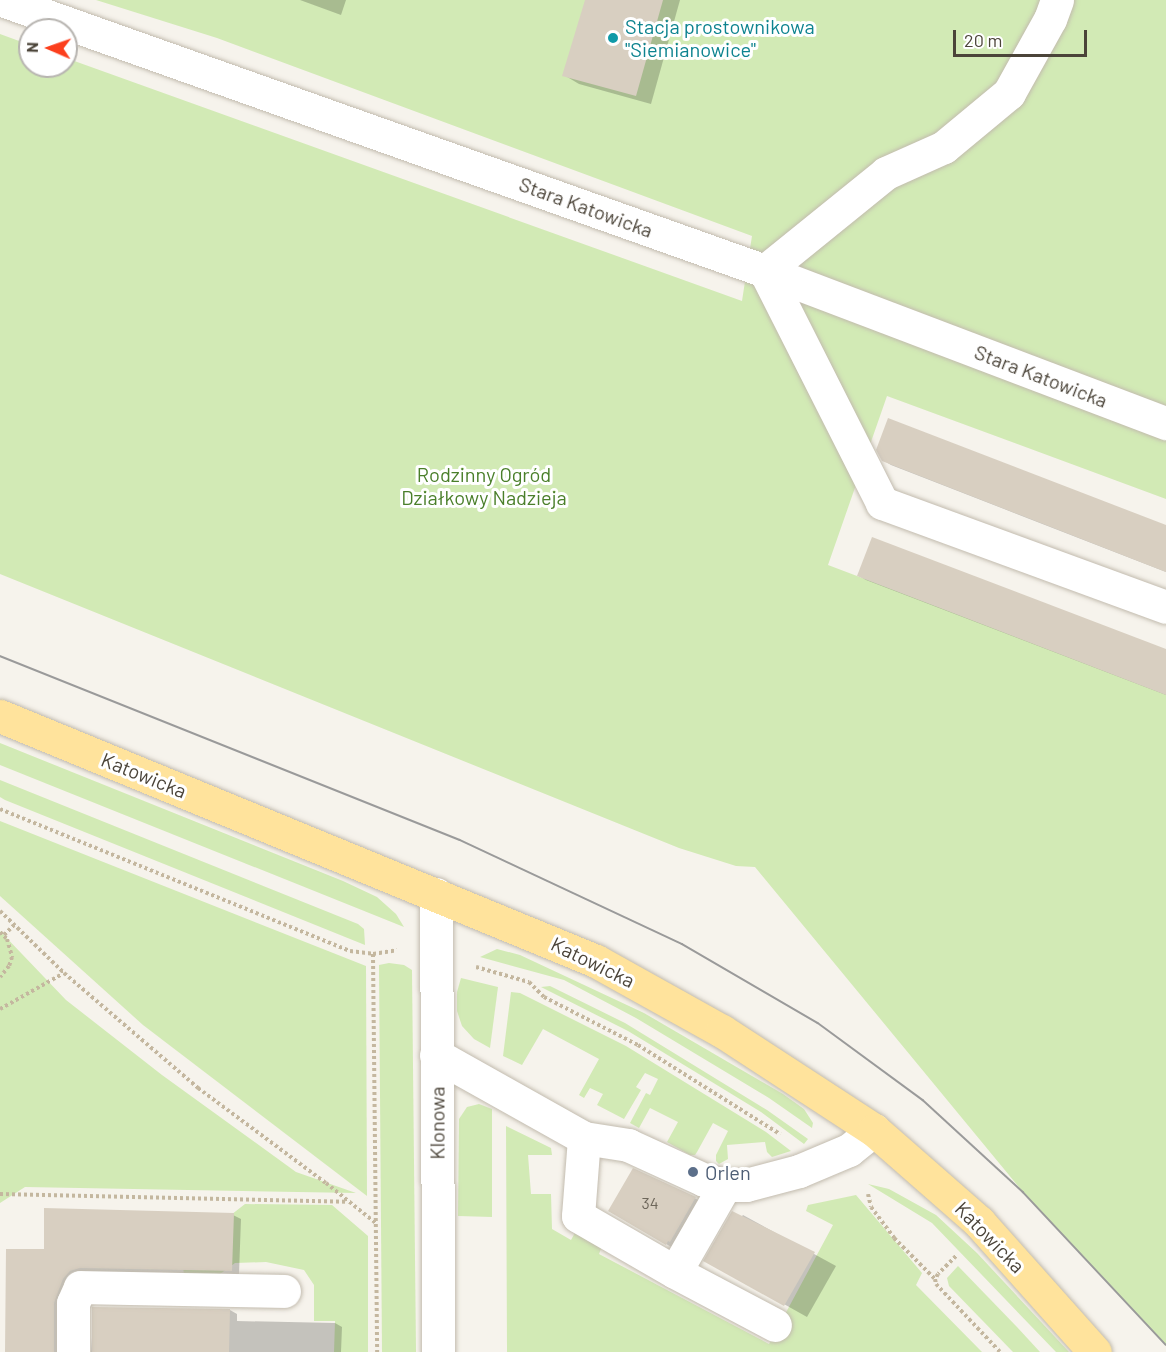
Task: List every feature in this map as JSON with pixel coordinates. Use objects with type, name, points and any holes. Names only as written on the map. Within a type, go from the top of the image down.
[{"type":"main road","name":"Katowicka","points":[[0,716],[596,961],[722,1031],[873,1130],[979,1222],[1095,1352]]},
{"type":"street","name":"Stara Katowicka","points":[[2,0],[765,271],[1166,423]]},
{"type":"street","points":[[1057,0],[1050,19],[1009,93],[944,147],[886,173],[765,271],[882,503],[1166,607]]},
{"type":"street","name":"Klonowa","points":[[436,894],[438,1352]]},
{"type":"street","points":[[436,1055],[584,1138],[628,1145],[704,1179],[724,1185],[746,1185],[818,1164],[849,1150],[873,1130]]},
{"type":"street","points":[[584,1138],[578,1216],[675,1272],[775,1325]]},
{"type":"street","points":[[675,1272],[724,1185]]},
{"type":"street","points":[[73,1352],[73,1303],[80,1287],[284,1291]]},
{"type":"path","points":[[0,809],[350,951],[373,954],[404,948]]},
{"type":"path","points":[[0,911],[64,973],[198,1088],[377,1224]]},
{"type":"path","points":[[0,977],[9,966],[12,957],[11,948],[2,933],[14,925]]},
{"type":"path","points":[[373,954],[377,1352]]},
{"type":"path","points":[[469,966],[529,982],[544,996],[638,1045],[763,1121],[818,1164]]},
{"type":"path","points":[[0,1009],[64,973]]},
{"type":"path","points":[[0,1194],[349,1202]]},
{"type":"path","points":[[868,1194],[871,1207],[906,1252],[935,1279],[936,1284],[1000,1352]]},
{"type":"path","points":[[935,1279],[957,1255]]},
{"type":"green space","name":"Rodzinny Ogród Działkowy Nadzieja","points":[[96,0],[1166,0],[1166,499],[887,396],[828,565],[1166,693],[1166,1346],[1023,1192],[755,867],[736,866],[679,848],[0,574],[0,34],[18,41],[18,78],[78,78],[78,62],[742,301],[752,236],[217,38]]},
{"type":"green space","points":[[0,743],[343,881],[377,897],[396,914],[404,927],[0,765]]},
{"type":"green space","points":[[0,780],[358,924],[364,929],[365,945],[5,800],[0,797]]},
{"type":"green space","points":[[0,821],[366,966],[367,1196],[143,1025],[0,896]]},
{"type":"green space","points":[[0,931],[66,1000],[162,1075],[296,1172],[356,1193],[25,1187],[0,1203]]},
{"type":"green space","points":[[497,949],[520,955],[644,1013],[783,1094],[804,1109],[813,1123],[812,1128],[769,1098],[636,1018],[564,980],[480,957]]},
{"type":"green space","points":[[389,963],[404,965],[412,970],[416,1352],[382,1352],[379,965]]},
{"type":"green space","points":[[461,978],[498,987],[490,1048],[474,1039],[462,1026],[457,1011],[457,992]]},
{"type":"green space","points":[[550,986],[625,1023],[767,1110],[808,1139],[804,1144],[761,1112],[628,1031],[541,987]]},
{"type":"green space","points":[[511,992],[520,993],[626,1046],[766,1132],[791,1151],[772,1157],[767,1152],[765,1142],[727,1145],[728,1159],[719,1164],[716,1161],[716,1155],[728,1131],[713,1123],[695,1155],[690,1155],[667,1142],[678,1122],[650,1108],[639,1128],[630,1123],[646,1093],[650,1095],[658,1079],[645,1073],[636,1087],[641,1090],[624,1119],[597,1105],[603,1094],[590,1088],[584,1098],[579,1095],[599,1059],[543,1029],[522,1065],[503,1056]]},
{"type":"green space","points":[[479,1104],[492,1109],[492,1217],[458,1216],[459,1119],[467,1107]]},
{"type":"green space","points":[[506,1126],[551,1148],[552,1155],[528,1155],[531,1194],[551,1194],[552,1229],[571,1240],[576,1231],[602,1246],[599,1254],[769,1344],[833,1225],[806,1211],[808,1205],[856,1195],[922,1273],[916,1285],[982,1352],[507,1352]]},
{"type":"green space","points":[[868,1184],[889,1189],[936,1215],[977,1253],[1069,1352],[1056,1352],[932,1223]]},
{"type":"green space","points":[[245,1204],[332,1205],[368,1236],[368,1352],[334,1352],[335,1321],[314,1321],[314,1285],[304,1270],[266,1262],[235,1263],[216,1277],[184,1277],[182,1253]]},
{"type":"green space","points":[[958,1266],[1040,1352],[1013,1352],[949,1286],[947,1278]]},
{"type":"building","name":"Stacja prostownikowa \"Siemianowice\"","points":[[585,0],[663,0],[636,96],[562,76]]},
{"type":"building","points":[[888,418],[1166,525],[1166,572],[882,461],[876,450]]},
{"type":"building","points":[[872,537],[1166,649],[1166,695],[857,576]]},
{"type":"building","points":[[633,1168],[696,1197],[670,1242],[668,1241],[666,1245],[608,1211]]},
{"type":"building","points":[[44,1208],[234,1213],[232,1271],[80,1268],[70,1271],[63,1279],[54,1303],[54,1352],[5,1352],[6,1249],[44,1249]]},
{"type":"building","points":[[732,1211],[815,1252],[784,1306],[703,1261]]},
{"type":"building","points":[[92,1307],[230,1309],[229,1352],[92,1352]]},
{"type":"tram line","points":[[0,656],[460,840],[682,944],[818,1023],[923,1100],[1023,1192],[1166,1345]]},
{"type":"place","name":"Stacja prostownikowa \"Siemianowice\"","points":[[613,38]]},
{"type":"place","name":"Orlen","points":[[693,1172]]}]
